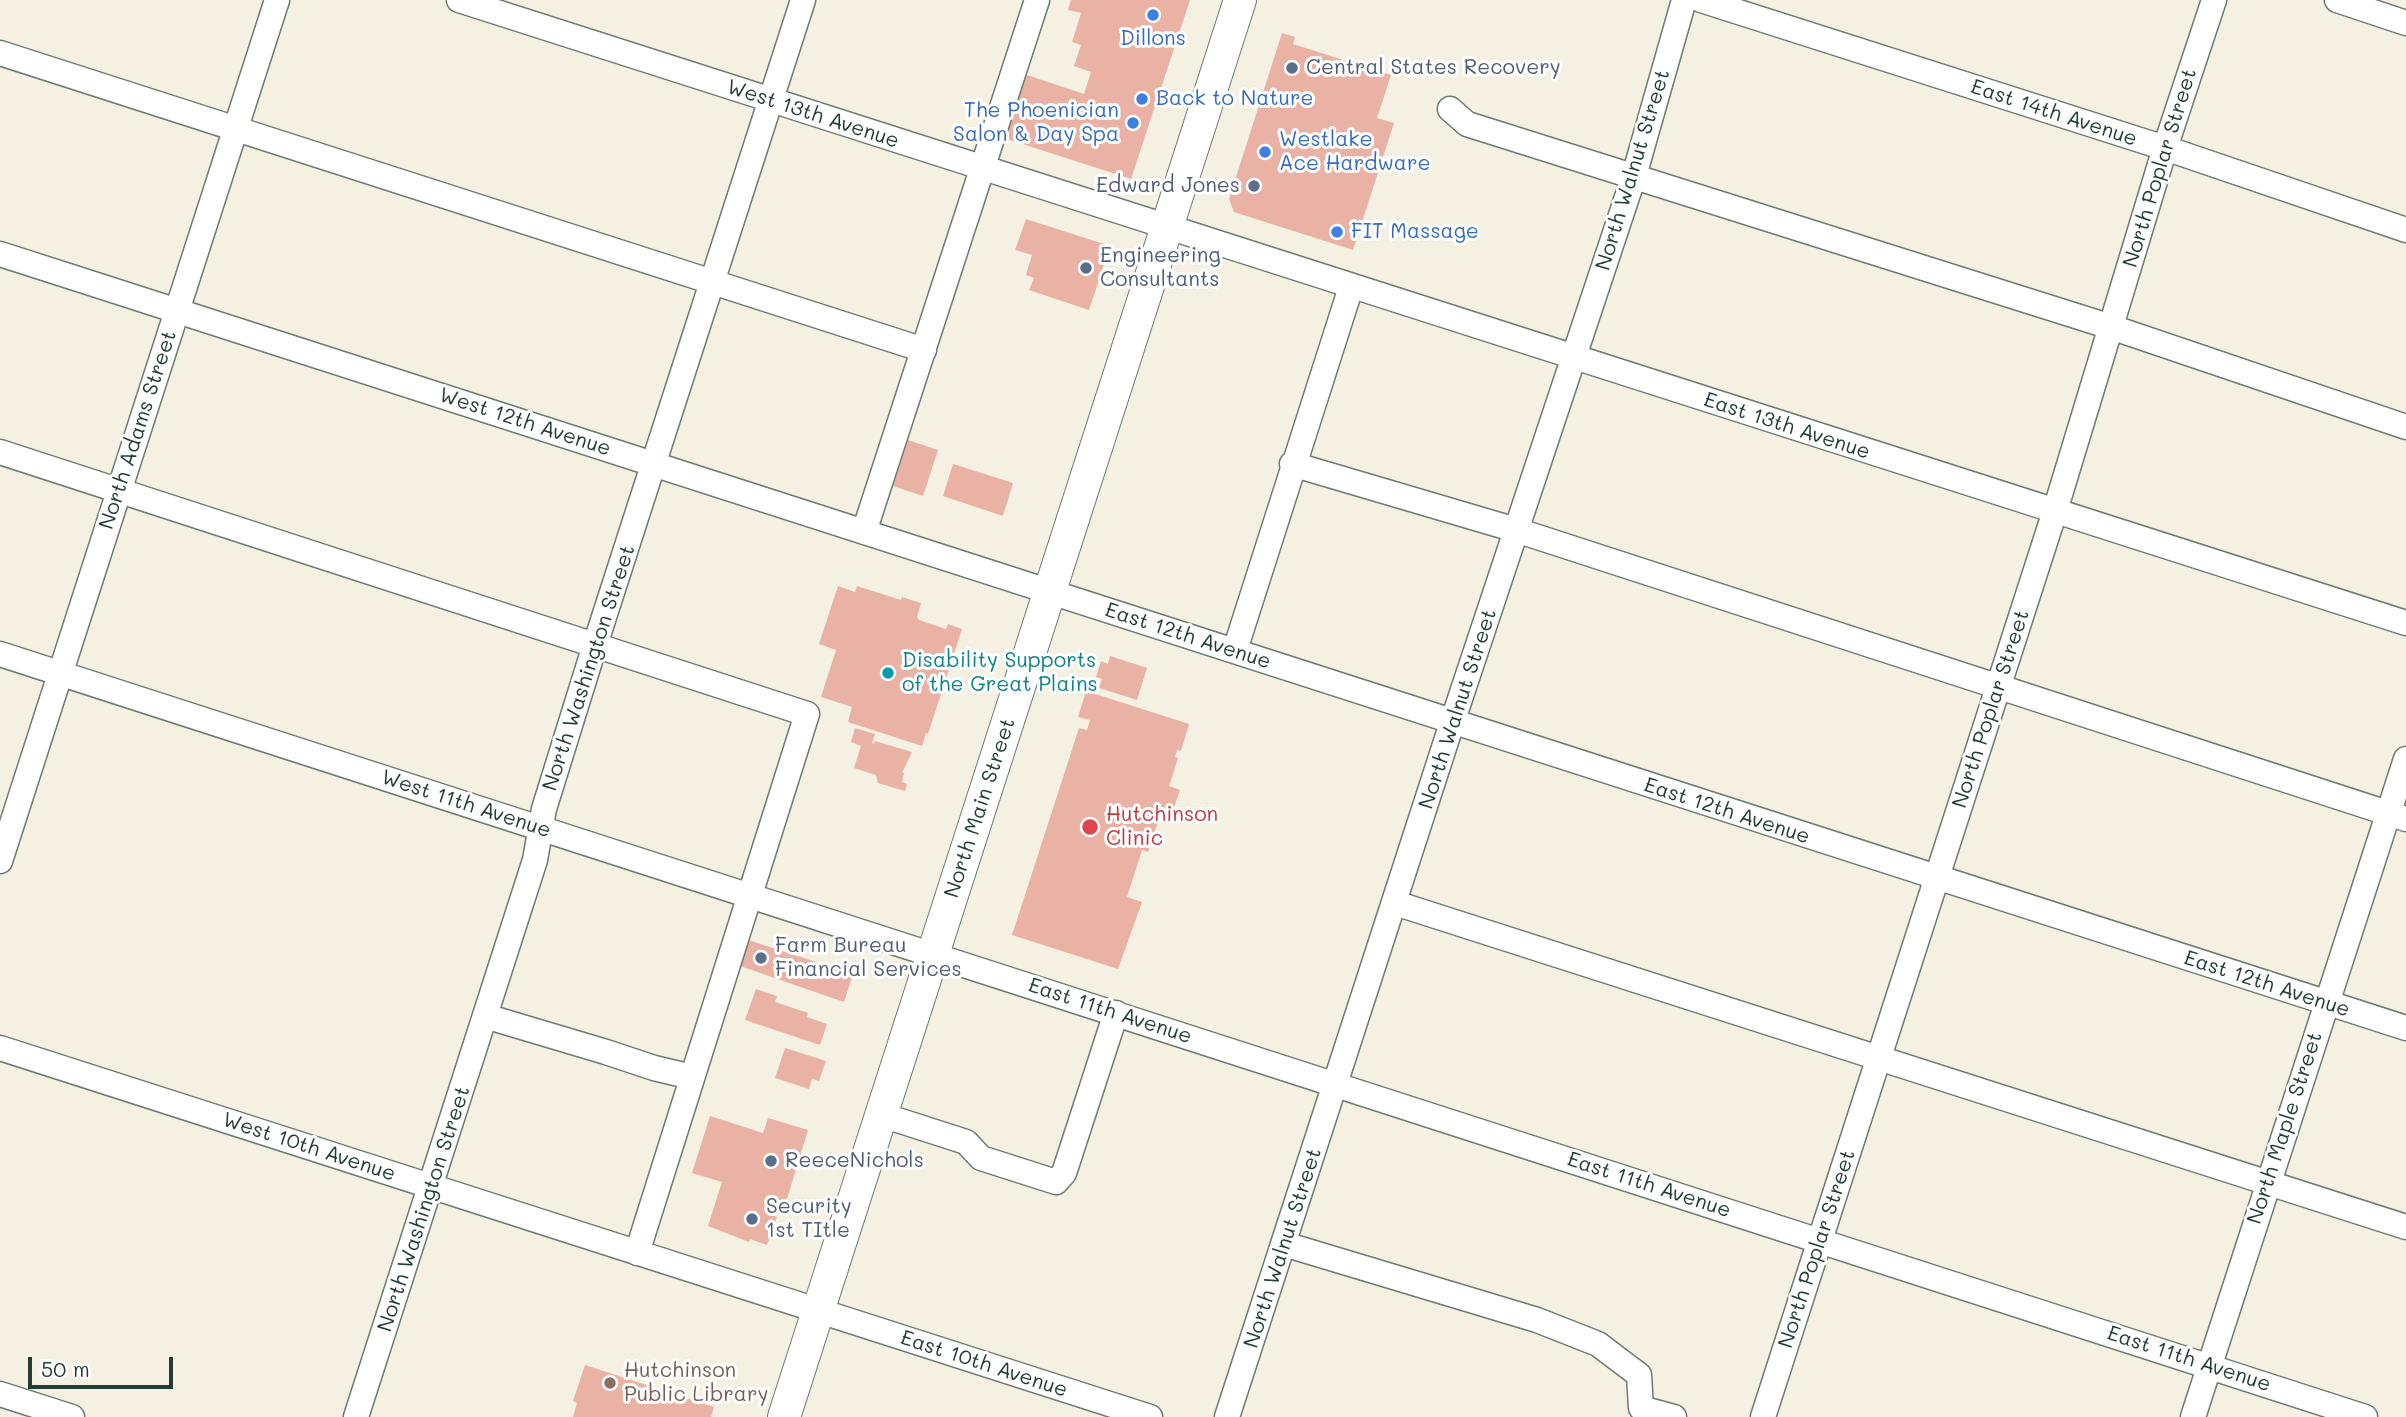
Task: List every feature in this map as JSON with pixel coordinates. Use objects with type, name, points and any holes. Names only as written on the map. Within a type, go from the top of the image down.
[{"type":"main road","name":"North Main Street","points":[[784,1417],[1240,0]]},
{"type":"street","name":"North Adams Street","points":[[0,860],[277,0]]},
{"type":"street","name":"West 13th Avenue","points":[[459,0],[1168,228]]},
{"type":"street","name":"North Washington Street","points":[[356,1417],[539,848],[544,809],[595,645],[803,0]]},
{"type":"street","points":[[864,532],[1037,0]]},
{"type":"street","name":"North Walnut Street","points":[[1227,1417],[1452,723],[1634,176],[1684,0]]},
{"type":"street","name":"East 14th Avenue","points":[[1701,0],[2165,148],[2406,230]]},
{"type":"street","name":"North Poplar Street","points":[[1763,1417],[2055,511],[2165,148],[2214,0]]},
{"type":"street","points":[[2336,0],[2406,23]]},
{"type":"street","points":[[0,53],[925,351]]},
{"type":"street","points":[[1451,109],[1467,124],[2111,327],[2406,427]]},
{"type":"street","name":"East 13th Avenue","points":[[1168,228],[2406,623]]},
{"type":"street","name":"West 12th Avenue","points":[[0,254],[1050,591]]},
{"type":"street","points":[[1235,650],[1292,464],[1351,287]]},
{"type":"street","points":[[0,452],[807,714],[637,1253]]},
{"type":"street","points":[[1292,464],[1516,530],[2397,816]]},
{"type":"street","name":"East 12th Avenue","points":[[1050,591],[1452,723],[2406,1028]]},
{"type":"street","name":"West 11th Avenue","points":[[0,654],[933,954]]},
{"type":"street","name":"North Maple Street","points":[[2193,1417],[2326,1003],[2397,816],[2406,759]]},
{"type":"street","points":[[1395,903],[2406,1227]]},
{"type":"street","name":"East 11th Avenue","points":[[933,954],[2365,1417]]},
{"type":"street","points":[[881,1115],[966,1142],[981,1158],[1056,1182],[1068,1161],[1116,1013]]},
{"type":"street","points":[[485,1016],[654,1068],[692,1077]]},
{"type":"street","name":"West 10th Avenue","points":[[0,1048],[818,1311]]},
{"type":"street","points":[[1284,1244],[1537,1320],[1598,1344],[1639,1375],[1641,1408],[1674,1417]]},
{"type":"street","name":"East 10th Avenue","points":[[818,1311],[1150,1417]]},
{"type":"street","points":[[0,1394],[72,1417]]},
{"type":"building","points":[[1071,0],[1190,0],[1131,179],[1004,138],[1024,74],[1084,94],[1091,72],[1074,66],[1081,45],[1072,42],[1081,13],[1068,10]]},
{"type":"building","points":[[1282,33],[1295,37],[1293,44],[1391,75],[1377,118],[1394,123],[1353,250],[1234,212],[1229,199]]},
{"type":"building","points":[[1026,219],[1110,246],[1089,310],[1029,290],[1034,278],[1026,275],[1032,255],[1015,250]]},
{"type":"building","points":[[908,440],[938,450],[923,496],[893,486]]},
{"type":"building","points":[[953,464],[1013,483],[1003,516],[943,496]]},
{"type":"building","name":"Disability Supports of the Great Plains","points":[[838,586],[855,592],[857,586],[901,600],[902,597],[921,603],[917,617],[919,620],[946,629],[948,624],[962,629],[922,746],[848,722],[852,707],[821,697],[836,650],[819,644]]},
{"type":"building","points":[[1110,656],[1147,668],[1137,700],[1099,688],[1102,679],[1096,677],[1101,661],[1108,664]]},
{"type":"building","points":[[1086,691],[1189,724],[1181,751],[1177,750],[1175,757],[1178,758],[1169,786],[1180,790],[1172,813],[1162,809],[1148,852],[1142,850],[1127,897],[1142,902],[1118,969],[1012,935],[1079,728],[1087,730],[1090,720],[1078,717]]},
{"type":"building","points":[[855,728],[875,734],[874,744],[875,741],[912,752],[902,773],[902,782],[907,784],[905,791],[878,783],[876,775],[854,768],[861,746],[851,742]]},
{"type":"building","points":[[745,939],[853,974],[844,1002],[737,965]]},
{"type":"building","points":[[756,989],[777,996],[775,1002],[808,1013],[807,1017],[827,1024],[820,1045],[745,1020]]},
{"type":"building","points":[[785,1048],[826,1061],[819,1081],[812,1079],[809,1089],[775,1078]]},
{"type":"building","points":[[710,1116],[763,1133],[768,1118],[808,1130],[786,1202],[779,1200],[774,1216],[777,1217],[767,1245],[750,1239],[749,1242],[708,1226],[722,1182],[692,1173]]},
{"type":"building","name":"Hutchinson Public Library","points":[[585,1365],[714,1407],[711,1417],[573,1417],[577,1403],[573,1401]]},
{"type":"place","name":"Dillons","points":[[1153,15]]},
{"type":"place","name":"Central States Recovery","points":[[1292,68]]},
{"type":"place","name":"Back to Nature","points":[[1142,99]]},
{"type":"place","name":"The Phoenician Salon & Day Spa","points":[[1133,123]]},
{"type":"place","name":"Westlake Ace Hardware","points":[[1265,152]]},
{"type":"place","name":"Edward Jones","points":[[1254,186]]},
{"type":"place","name":"FIT Massage","points":[[1337,232]]},
{"type":"place","name":"Engineering Consultants","points":[[1086,268]]},
{"type":"place","name":"Disability Supports of the Great Plains","points":[[888,673]]},
{"type":"place","name":"Hutchinson Clinic","points":[[1090,827]]},
{"type":"place","name":"Farm Bureau Financial Services","points":[[761,958]]},
{"type":"place","name":"ReeceNichols","points":[[771,1161]]},
{"type":"place","name":"Security 1st TItle","points":[[752,1219]]},
{"type":"place","name":"Hutchinson Public Library","points":[[610,1383]]}]
